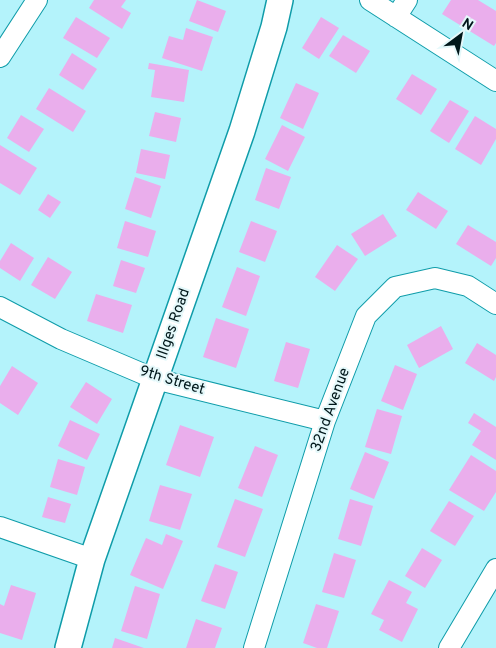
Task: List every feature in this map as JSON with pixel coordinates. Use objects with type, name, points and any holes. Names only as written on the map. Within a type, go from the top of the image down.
[{"type":"street","points":[[0,57],[37,0]]},
{"type":"street","name":"Illges Road","points":[[68,648],[92,559],[242,131],[274,27],[280,0]]},
{"type":"street","points":[[370,0],[496,81]]},
{"type":"street","points":[[396,17],[407,0]]},
{"type":"street","name":"32nd Avenue","points":[[254,648],[325,421],[366,316],[396,287],[435,278],[468,286],[496,304]]},
{"type":"street","name":"9th Street","points":[[0,306],[61,339],[155,379],[325,421]]},
{"type":"street","points":[[0,527],[92,559]]},
{"type":"street","points":[[448,648],[496,570]]},
{"type":"building","points":[[94,0],[126,0],[121,7],[131,13],[122,29],[89,8]]},
{"type":"building","points":[[197,0],[226,11],[218,32],[189,21]]},
{"type":"building","points":[[451,0],[478,0],[496,11],[496,43],[494,46],[442,14]]},
{"type":"building","points":[[76,17],[110,38],[97,58],[63,38]]},
{"type":"building","points":[[321,17],[339,28],[319,59],[302,48]]},
{"type":"building","points":[[186,28],[213,37],[202,71],[162,58],[169,36],[183,40]]},
{"type":"building","points":[[343,35],[370,51],[356,73],[329,56]]},
{"type":"building","points":[[72,53],[97,69],[83,90],[59,75]]},
{"type":"building","points":[[149,63],[189,70],[184,102],[151,97],[155,70],[148,69]]},
{"type":"building","points":[[412,74],[437,89],[421,115],[396,99]]},
{"type":"building","points":[[296,83],[319,93],[303,129],[280,118]]},
{"type":"building","points":[[49,88],[86,111],[73,132],[36,109]]},
{"type":"building","points":[[450,100],[469,111],[449,143],[430,131]]},
{"type":"building","points":[[155,112],[181,118],[176,142],[149,136]]},
{"type":"building","points":[[21,115],[44,129],[29,152],[7,138]]},
{"type":"building","points":[[475,116],[496,129],[496,139],[481,165],[455,149]]},
{"type":"building","points":[[282,125],[305,137],[288,171],[265,159]]},
{"type":"building","points":[[0,145],[37,168],[20,195],[0,183]]},
{"type":"building","points":[[141,149],[170,155],[165,179],[136,173]]},
{"type":"building","points":[[266,168],[291,177],[279,209],[255,200]]},
{"type":"building","points":[[135,177],[161,186],[151,218],[125,209]]},
{"type":"building","points":[[418,192],[448,211],[436,229],[406,210]]},
{"type":"building","points":[[48,194],[61,202],[50,218],[38,210]]},
{"type":"building","points":[[383,214],[397,236],[365,256],[351,234]]},
{"type":"building","points":[[125,221],[156,231],[148,257],[117,248]]},
{"type":"building","points":[[251,221],[277,231],[265,262],[239,252]]},
{"type":"building","points":[[468,225],[496,242],[496,258],[491,266],[456,244]]},
{"type":"building","points":[[11,243],[34,258],[20,281],[0,268],[0,261]]},
{"type":"building","points":[[337,245],[358,259],[335,291],[315,277]]},
{"type":"building","points":[[48,257],[72,272],[55,299],[31,285]]},
{"type":"building","points":[[121,260],[145,268],[136,293],[113,286]]},
{"type":"building","points":[[237,267],[260,276],[246,316],[222,307]]},
{"type":"building","points":[[96,294],[132,305],[123,333],[87,321]]},
{"type":"building","points":[[216,318],[249,329],[236,368],[203,357]]},
{"type":"building","points":[[441,326],[453,349],[419,368],[407,345]]},
{"type":"building","points":[[286,342],[310,349],[298,388],[274,381]]},
{"type":"building","points":[[477,343],[496,355],[496,377],[494,381],[465,363]]},
{"type":"building","points":[[395,365],[417,374],[403,410],[381,401]]},
{"type":"building","points":[[12,366],[38,383],[18,415],[0,403],[0,386]]},
{"type":"building","points":[[86,382],[112,399],[97,424],[70,407]]},
{"type":"building","points":[[377,409],[402,416],[391,454],[365,447]]},
{"type":"building","points":[[474,413],[496,427],[496,460],[472,445],[481,431],[468,423]]},
{"type":"building","points":[[70,420],[100,434],[87,460],[58,446]]},
{"type":"building","points":[[180,425],[214,437],[200,477],[166,465]]},
{"type":"building","points":[[255,446],[278,455],[262,497],[238,488]]},
{"type":"building","points":[[365,452],[389,462],[374,499],[350,489]]},
{"type":"building","points":[[471,455],[496,471],[496,492],[484,511],[449,490]]},
{"type":"building","points":[[58,459],[85,467],[77,495],[50,487]]},
{"type":"building","points":[[160,485],[192,494],[180,530],[149,521]]},
{"type":"building","points":[[48,497],[71,504],[65,523],[42,517]]},
{"type":"building","points":[[235,499],[263,509],[245,557],[217,547]]},
{"type":"building","points":[[350,499],[373,506],[361,546],[338,539]]},
{"type":"building","points":[[449,501],[474,516],[455,546],[430,531]]},
{"type":"building","points":[[166,534],[183,541],[163,589],[130,575],[146,538],[162,545]]},
{"type":"building","points":[[422,548],[442,560],[425,588],[405,576]]},
{"type":"building","points":[[334,553],[356,560],[344,598],[322,592]]},
{"type":"building","points":[[215,564],[238,572],[225,609],[201,601]]},
{"type":"building","points":[[389,580],[412,592],[406,603],[418,609],[402,642],[379,630],[384,620],[371,614]]},
{"type":"building","points":[[11,585],[36,593],[22,640],[0,633],[0,604],[4,606]]},
{"type":"building","points":[[135,586],[160,594],[147,639],[121,631]]},
{"type":"building","points":[[316,604],[339,611],[327,648],[317,648],[303,643]]},
{"type":"building","points":[[196,619],[222,628],[215,648],[186,648]]},
{"type":"building","points":[[115,638],[144,648],[112,648]]}]
